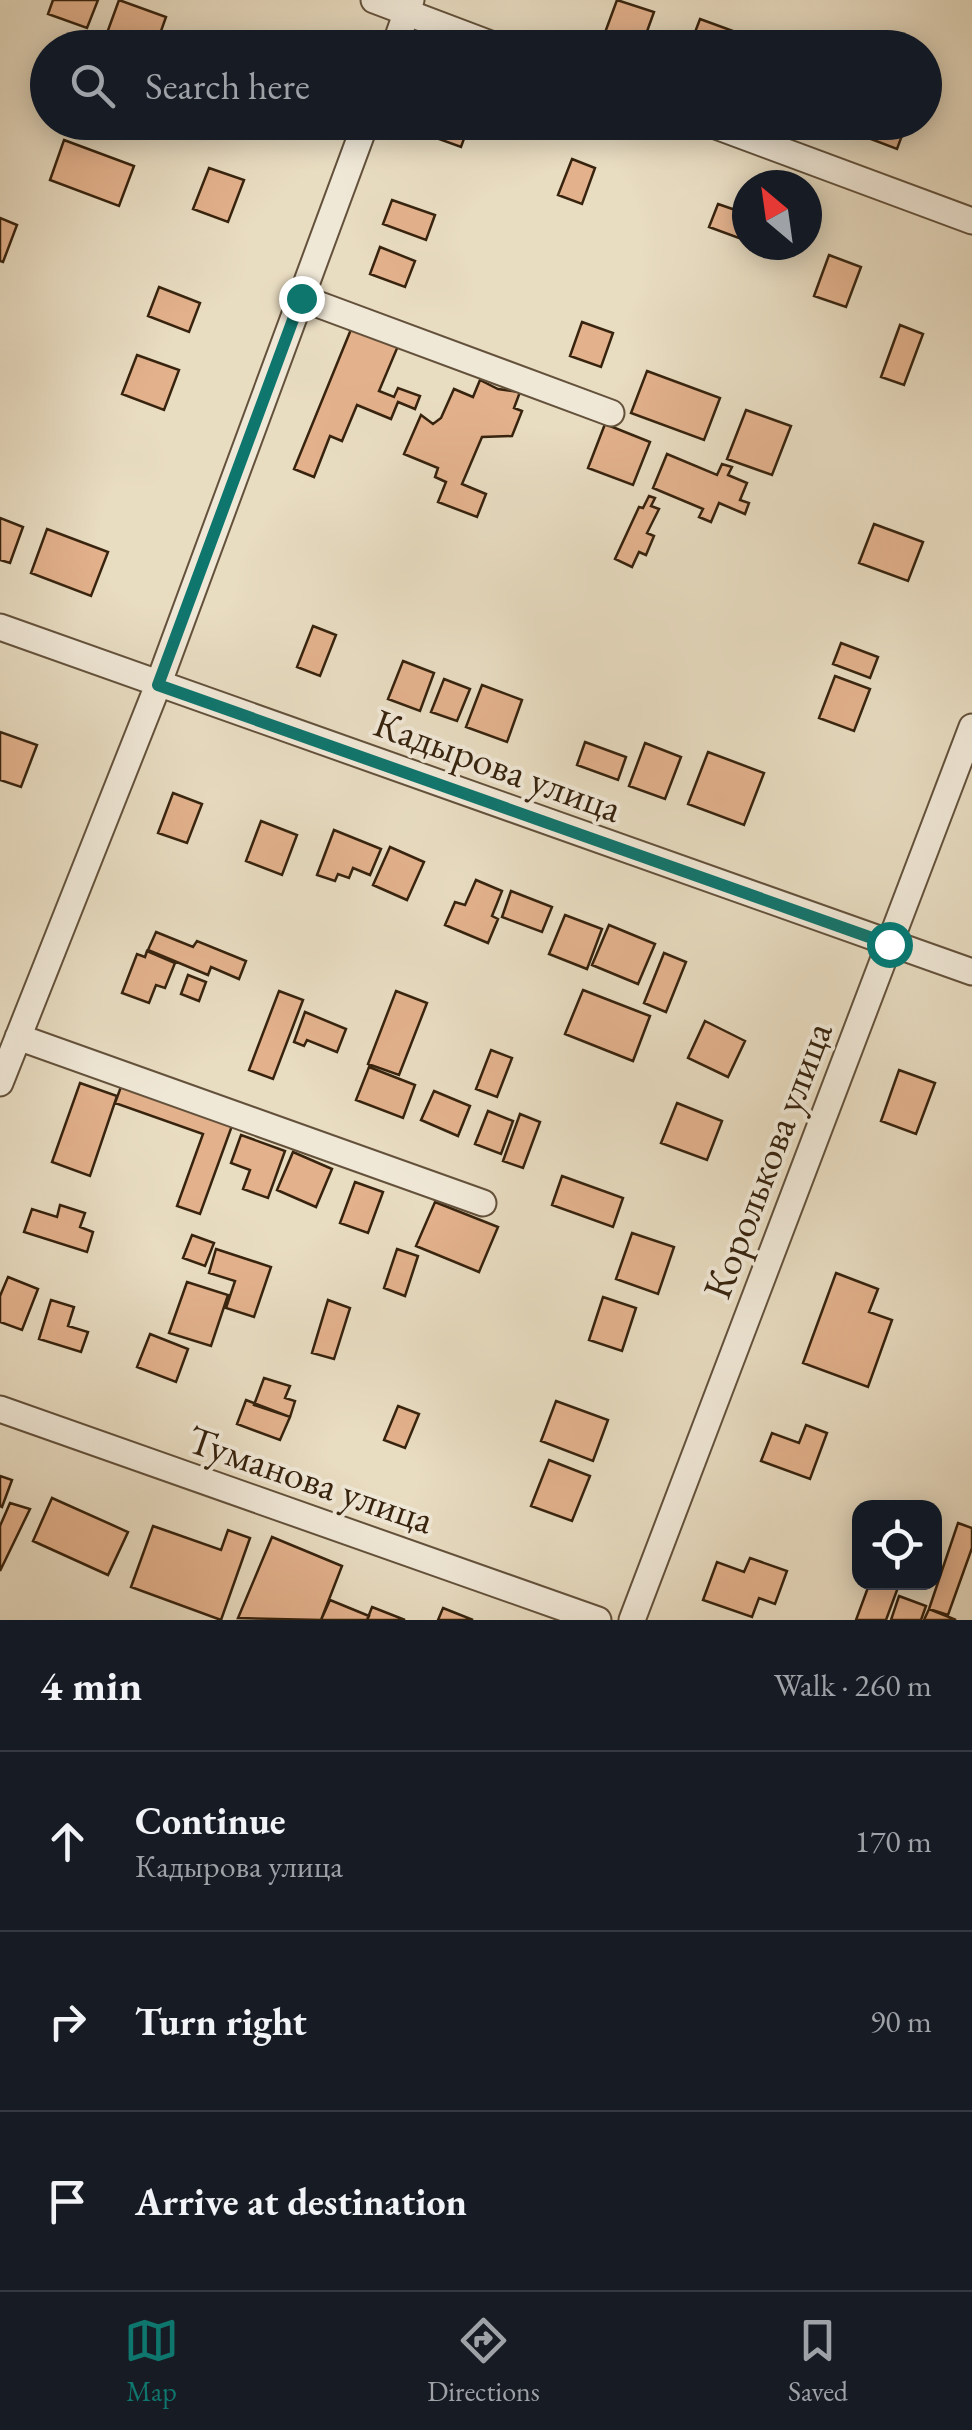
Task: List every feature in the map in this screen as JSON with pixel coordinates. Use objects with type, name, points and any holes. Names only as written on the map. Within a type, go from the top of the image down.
[{"type":"street","points":[[374,0],[409,6],[462,30]]},
{"type":"street","points":[[400,30],[409,6]]},
{"type":"street","points":[[0,1083],[158,685],[359,140]]},
{"type":"street","points":[[754,140],[972,221]]},
{"type":"street","points":[[301,298],[610,413]]},
{"type":"street","name":"Кадырова улица","points":[[0,627],[972,972]]},
{"type":"street","name":"Королькова улица","points":[[632,1620],[972,726]]},
{"type":"street","points":[[18,1037],[482,1203]]},
{"type":"street","name":"Туманова улица","points":[[0,1409],[598,1620]]},
{"type":"building","points":[[53,0],[98,0],[87,28],[48,14]]},
{"type":"building","points":[[119,0],[166,17],[161,30],[108,30]]},
{"type":"building","points":[[617,0],[654,12],[648,30],[606,30]]},
{"type":"building","points":[[700,19],[730,30],[696,30]]},
{"type":"building","points":[[64,140],[134,166],[119,206],[50,180]]},
{"type":"building","points":[[442,140],[464,140],[461,147]]},
{"type":"building","points":[[873,140],[900,140],[897,149]]},
{"type":"building","points":[[572,159],[595,168],[582,204],[558,195]]},
{"type":"building","points":[[209,168],[244,180],[228,222],[193,209]]},
{"type":"building","points":[[392,200],[435,215],[426,240],[383,224]]},
{"type":"building","points":[[718,204],[732,209],[732,235],[709,227]]},
{"type":"building","points":[[0,218],[17,225],[3,262],[0,261]]},
{"type":"building","points":[[380,247],[415,261],[405,287],[370,274]]},
{"type":"building","points":[[829,255],[861,267],[846,307],[814,296]]},
{"type":"building","points":[[159,287],[200,303],[189,332],[148,316]]},
{"type":"building","points":[[582,322],[613,333],[601,367],[570,356]]},
{"type":"building","points":[[900,325],[923,334],[904,385],[881,377]]},
{"type":"building","points":[[352,327],[398,346],[379,391],[394,397],[398,388],[420,396],[415,409],[398,402],[391,419],[357,405],[342,441],[330,436],[314,477],[294,469]]},
{"type":"building","points":[[137,355],[179,370],[164,410],[122,394]]},
{"type":"building","points":[[647,371],[720,398],[704,440],[631,413]]},
{"type":"building","points":[[480,380],[498,389],[520,392],[514,408],[522,411],[512,436],[482,437],[462,484],[486,494],[477,517],[438,502],[446,482],[435,477],[438,468],[404,454],[421,415],[433,424],[441,418],[454,389],[473,397]]},
{"type":"building","points":[[746,410],[791,426],[772,475],[727,459]]},
{"type":"building","points":[[605,424],[650,442],[633,485],[588,468]]},
{"type":"building","points":[[667,454],[717,475],[722,464],[732,467],[728,475],[747,483],[740,500],[749,503],[745,514],[719,503],[711,522],[699,517],[703,509],[653,488]]},
{"type":"building","points":[[649,496],[655,498],[651,506],[659,509],[647,533],[654,536],[646,555],[639,552],[632,567],[615,559],[639,507],[643,508]]},
{"type":"building","points":[[0,518],[23,527],[10,563],[0,560]]},
{"type":"building","points":[[874,524],[923,542],[908,581],[859,563]]},
{"type":"building","points":[[47,529],[108,552],[91,596],[31,573]]},
{"type":"building","points":[[313,626],[336,635],[320,676],[297,667]]},
{"type":"building","points":[[841,643],[878,657],[870,678],[833,664]]},
{"type":"building","points":[[403,661],[434,673],[420,711],[388,699]]},
{"type":"building","points":[[835,676],[870,689],[854,731],[819,718]]},
{"type":"building","points":[[444,679],[470,689],[457,721],[431,712]]},
{"type":"building","points":[[482,685],[522,700],[507,742],[466,727]]},
{"type":"building","points":[[0,732],[37,745],[21,787],[0,780]]},
{"type":"building","points":[[585,742],[626,757],[618,780],[577,765]]},
{"type":"building","points":[[645,743],[681,757],[665,799],[629,786]]},
{"type":"building","points":[[708,752],[764,773],[744,825],[688,804]]},
{"type":"building","points":[[173,793],[202,804],[187,843],[158,833]]},
{"type":"building","points":[[261,821],[297,835],[282,875],[246,861]]},
{"type":"building","points":[[334,830],[381,849],[370,875],[353,868],[349,878],[338,874],[335,881],[317,875]]},
{"type":"building","points":[[390,847],[424,862],[407,900],[373,885]]},
{"type":"building","points":[[476,880],[502,891],[492,916],[498,919],[488,943],[445,925],[455,902],[465,905]]},
{"type":"building","points":[[511,891],[552,907],[542,932],[502,917]]},
{"type":"building","points":[[565,915],[602,929],[587,969],[549,954]]},
{"type":"building","points":[[609,925],[655,944],[638,984],[592,965]]},
{"type":"building","points":[[156,932],[193,947],[197,941],[246,961],[239,979],[211,967],[208,975],[148,950]]},
{"type":"building","points":[[147,951],[175,963],[165,988],[156,985],[149,1003],[122,993],[137,954],[145,957]]},
{"type":"building","points":[[664,953],[686,962],[666,1012],[644,1003]]},
{"type":"building","points":[[188,975],[206,982],[199,1001],[181,994]]},
{"type":"building","points":[[583,990],[650,1016],[633,1061],[565,1034]]},
{"type":"building","points":[[279,991],[303,1000],[273,1079],[249,1070]]},
{"type":"building","points":[[396,991],[427,1003],[399,1075],[368,1064]]},
{"type":"building","points":[[305,1012],[346,1029],[337,1052],[307,1040],[304,1046],[294,1042]]},
{"type":"building","points":[[705,1021],[745,1041],[728,1077],[688,1058]]},
{"type":"building","points":[[491,1050],[512,1058],[497,1097],[476,1089]]},
{"type":"building","points":[[369,1067],[415,1085],[403,1118],[356,1100]]},
{"type":"building","points":[[899,1070],[935,1083],[916,1134],[881,1121]]},
{"type":"building","points":[[80,1083],[117,1096],[90,1176],[52,1162]]},
{"type":"building","points":[[122,1084],[233,1123],[200,1214],[177,1206],[203,1134],[115,1103]]},
{"type":"building","points":[[434,1091],[470,1106],[458,1136],[421,1120]]},
{"type":"building","points":[[677,1103],[722,1121],[707,1160],[661,1143]]},
{"type":"building","points":[[488,1111],[513,1121],[501,1154],[475,1144]]},
{"type":"building","points":[[520,1114],[540,1122],[523,1168],[503,1161]]},
{"type":"building","points":[[241,1135],[285,1151],[268,1198],[243,1189],[250,1170],[231,1163]]},
{"type":"building","points":[[293,1152],[332,1169],[316,1207],[277,1190]]},
{"type":"building","points":[[562,1176],[623,1198],[613,1227],[552,1205]]},
{"type":"building","points":[[355,1182],[383,1192],[368,1233],[340,1223]]},
{"type":"building","points":[[435,1202],[498,1227],[479,1272],[416,1246]]},
{"type":"building","points":[[60,1205],[85,1213],[80,1227],[93,1232],[87,1252],[24,1232],[32,1209],[57,1217]]},
{"type":"building","points":[[632,1233],[674,1247],[658,1294],[616,1279]]},
{"type":"building","points":[[192,1235],[214,1243],[205,1266],[183,1258]]},
{"type":"building","points":[[216,1249],[271,1267],[254,1317],[226,1308],[235,1281],[209,1273]]},
{"type":"building","points":[[397,1249],[418,1256],[405,1296],[384,1288]]},
{"type":"building","points":[[836,1273],[878,1289],[869,1312],[892,1320],[868,1387],[803,1363]]},
{"type":"building","points":[[8,1277],[38,1289],[22,1330],[0,1322],[0,1296]]},
{"type":"building","points":[[187,1282],[228,1295],[211,1346],[169,1333]]},
{"type":"building","points":[[603,1297],[636,1308],[622,1351],[589,1340]]},
{"type":"building","points":[[51,1300],[74,1307],[68,1326],[88,1332],[81,1352],[39,1339]]},
{"type":"building","points":[[328,1300],[350,1308],[334,1359],[312,1353]]},
{"type":"building","points":[[150,1334],[188,1349],[176,1382],[137,1367]]},
{"type":"building","points":[[264,1378],[290,1386],[285,1398],[295,1401],[290,1417],[254,1405]]},
{"type":"building","points":[[246,1400],[290,1417],[280,1440],[237,1424]]},
{"type":"building","points":[[556,1401],[608,1420],[593,1461],[541,1441]]},
{"type":"building","points":[[398,1406],[419,1414],[405,1448],[384,1440]]},
{"type":"building","points":[[806,1425],[827,1433],[810,1479],[761,1461],[772,1433],[799,1443]]},
{"type":"building","points":[[549,1460],[590,1476],[572,1521],[531,1506]]},
{"type":"building","points":[[0,1476],[12,1480],[2,1507],[0,1506]]},
{"type":"building","points":[[52,1498],[128,1532],[108,1575],[33,1541]]},
{"type":"building","points":[[10,1503],[30,1509],[0,1571],[0,1526]]},
{"type":"building","points":[[958,1523],[972,1528],[972,1548],[948,1615],[929,1609],[935,1590],[942,1590],[942,1570]]},
{"type":"building","points":[[153,1526],[221,1550],[228,1530],[250,1538],[221,1620],[131,1587]]},
{"type":"building","points":[[272,1537],[342,1566],[321,1620],[238,1618]]},
{"type":"building","points":[[750,1558],[787,1571],[775,1604],[759,1598],[752,1617],[703,1600],[717,1562],[744,1572]]},
{"type":"building","points":[[867,1590],[897,1590],[886,1620],[856,1620]]},
{"type":"building","points":[[899,1596],[926,1606],[921,1620],[891,1620]]},
{"type":"building","points":[[330,1600],[369,1616],[367,1620],[321,1620]]},
{"type":"building","points":[[372,1607],[405,1620],[367,1620]]},
{"type":"building","points":[[443,1608],[473,1620],[438,1620]]},
{"type":"building","points":[[929,1609],[956,1620],[924,1620]]},
{"type":"route","points":[[301,298],[158,685],[889,944]]}]
